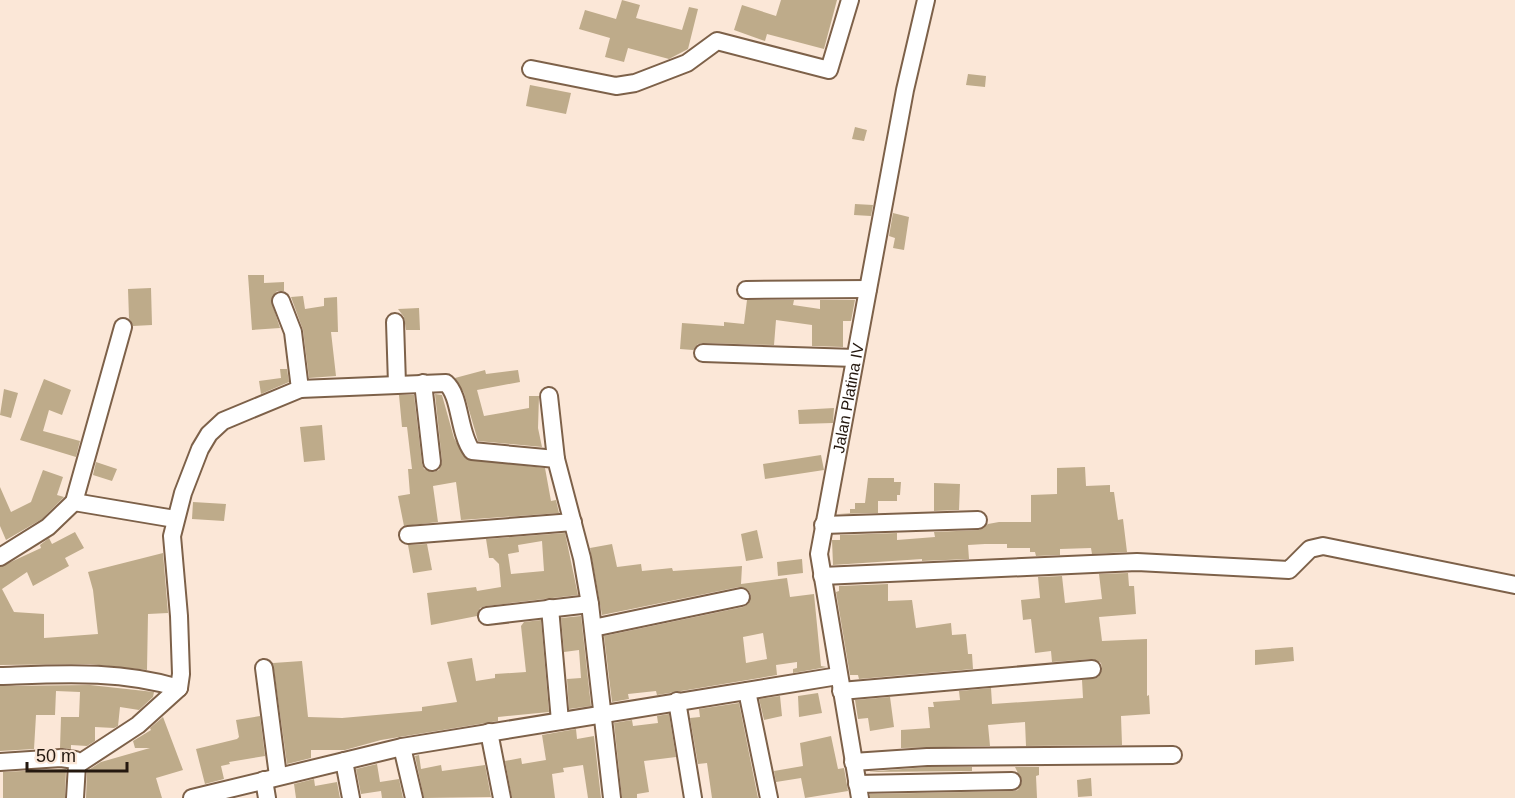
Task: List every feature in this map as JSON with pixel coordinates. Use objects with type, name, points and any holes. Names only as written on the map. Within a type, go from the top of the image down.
[{"type":"street","points":[[531,69],[616,86],[635,83],[687,63],[717,40],[829,70],[850,0]]},
{"type":"street","name":"Jalan Platina IV","points":[[858,791],[819,554],[904,90],[926,0]]},
{"type":"street","points":[[746,290],[868,289]]},
{"type":"street","points":[[281,301],[293,332],[300,389]]},
{"type":"street","points":[[395,322],[397,384]]},
{"type":"street","points":[[0,557],[48,527],[74,502],[123,327]]},
{"type":"street","points":[[702,353],[855,358]]},
{"type":"street","points":[[423,383],[432,462]]},
{"type":"street","points":[[77,765],[138,725],[179,688],[181,674],[179,616],[172,536],[175,519],[200,449],[209,434],[223,421],[300,389],[446,383],[452,390],[464,438],[472,451],[556,459]]},
{"type":"street","points":[[549,396],[556,459],[573,522],[590,604],[612,798]]},
{"type":"street","points":[[74,502],[175,519]]},
{"type":"street","points":[[823,525],[978,520]]},
{"type":"street","points":[[408,535],[573,522]]},
{"type":"street","points":[[822,576],[1137,562],[1289,570],[1310,549],[1323,546],[1515,585]]},
{"type":"street","points":[[593,628],[741,597]]},
{"type":"street","points":[[487,616],[590,604]]},
{"type":"street","points":[[550,608],[560,721]]},
{"type":"street","points":[[264,668],[271,778],[267,798]]},
{"type":"street","points":[[192,798],[402,747],[747,690],[1092,669]]},
{"type":"street","points":[[0,676],[112,674],[179,688]]},
{"type":"street","points":[[747,690],[769,798]]},
{"type":"street","points":[[677,701],[693,798]]},
{"type":"street","points":[[489,732],[502,798]]},
{"type":"street","points":[[402,747],[414,798]]},
{"type":"street","points":[[853,762],[927,757],[1173,755]]},
{"type":"street","points":[[0,762],[70,758],[77,765],[75,798]]},
{"type":"street","points":[[344,761],[351,798]]},
{"type":"street","points":[[858,791],[1012,781]]},
{"type":"building","points":[[622,0],[640,5],[636,18],[682,30],[689,7],[698,9],[688,49],[669,59],[628,48],[624,62],[605,57],[610,38],[579,29],[585,10],[616,19]]},
{"type":"building","points":[[781,0],[837,0],[824,49],[767,34],[765,41],[734,30],[742,5],[776,16]]},
{"type":"building","points":[[968,74],[986,76],[985,87],[966,85]]},
{"type":"building","points":[[530,85],[571,93],[566,114],[526,106]]},
{"type":"building","points":[[855,127],[867,130],[864,141],[852,139]]},
{"type":"building","points":[[855,204],[873,205],[871,216],[854,215]]},
{"type":"building","points":[[893,213],[909,217],[904,250],[893,248],[895,238],[889,236]]},
{"type":"building","points":[[248,275],[264,275],[264,283],[284,282],[284,291],[277,291],[271,300],[280,328],[252,330]]},
{"type":"building","points":[[151,288],[152,325],[133,326],[129,318],[128,289]]},
{"type":"building","points":[[303,296],[305,309],[324,306],[324,298],[337,297],[338,332],[331,332],[336,376],[309,378],[303,330],[291,297]]},
{"type":"building","points":[[747,300],[794,300],[793,305],[820,309],[820,300],[855,300],[851,321],[843,321],[843,347],[812,346],[812,325],[776,320],[774,345],[703,343],[698,344],[693,350],[680,349],[682,323],[724,326],[724,322],[744,324]]},
{"type":"building","points":[[419,308],[420,330],[406,330],[404,317],[398,309]]},
{"type":"building","points":[[280,369],[287,369],[289,382],[261,394],[259,381],[281,378]]},
{"type":"building","points":[[485,370],[486,374],[518,370],[520,382],[477,390],[484,416],[529,408],[529,396],[539,396],[538,428],[542,447],[478,441],[464,393],[455,378]]},
{"type":"building","points":[[44,379],[71,390],[62,415],[49,410],[43,431],[80,441],[76,457],[20,440]]},
{"type":"building","points":[[4,389],[18,393],[11,418],[0,415]]},
{"type":"building","points":[[435,394],[442,395],[454,438],[466,459],[545,468],[551,501],[556,500],[559,513],[461,520],[456,482],[433,486],[438,522],[404,526],[398,496],[410,494],[408,469],[412,469],[407,427],[402,427],[399,395],[414,395],[422,463],[424,469],[433,472],[439,470],[442,461]]},
{"type":"building","points":[[834,408],[833,423],[799,424],[798,410]]},
{"type":"building","points":[[322,425],[325,460],[304,462],[300,427]]},
{"type":"building","points":[[821,455],[824,470],[765,479],[763,464]]},
{"type":"building","points":[[96,462],[117,469],[112,481],[93,475]]},
{"type":"building","points":[[1085,467],[1086,486],[1110,485],[1110,492],[1114,492],[1118,520],[1123,519],[1127,552],[1092,554],[1091,548],[1060,549],[1060,555],[1036,556],[1035,552],[1030,552],[1030,548],[1007,548],[1007,544],[985,544],[968,545],[969,559],[922,561],[922,559],[833,565],[832,540],[840,540],[840,535],[897,533],[897,540],[935,537],[934,532],[979,530],[988,524],[999,522],[1031,522],[1031,495],[1057,494],[1057,468]]},
{"type":"building","points":[[43,470],[63,477],[57,495],[64,497],[42,519],[6,540],[0,526],[0,487],[11,512],[31,502]]},
{"type":"building","points":[[868,478],[894,478],[894,482],[901,482],[897,501],[878,501],[878,513],[839,514],[850,513],[850,509],[855,509],[855,503],[865,503]]},
{"type":"building","points":[[934,483],[960,484],[959,510],[934,511]]},
{"type":"building","points":[[193,502],[226,504],[224,521],[192,519]]},
{"type":"building","points":[[757,530],[763,558],[746,561],[741,534]]},
{"type":"building","points":[[75,532],[84,548],[65,558],[69,566],[33,586],[27,572],[2,589],[14,612],[44,614],[44,638],[98,634],[93,590],[88,572],[163,553],[168,613],[148,614],[147,670],[90,664],[0,665],[0,567],[41,548],[40,545],[49,538],[52,544]]},
{"type":"building","points":[[565,533],[578,595],[486,606],[480,608],[477,616],[431,625],[427,593],[476,587],[477,591],[501,587],[499,564],[493,558],[489,558],[486,539]],"holes":[[[542,541],[544,571],[511,574],[508,554],[519,552],[518,545]]]},
{"type":"building","points":[[427,544],[432,570],[413,573],[408,545]]},
{"type":"building","points":[[612,544],[617,567],[641,564],[642,571],[742,566],[741,584],[787,578],[790,597],[814,594],[821,666],[827,667],[793,673],[793,669],[797,668],[797,662],[776,665],[777,675],[657,695],[656,691],[628,694],[629,699],[612,702],[604,636],[743,607],[748,604],[751,595],[748,590],[739,587],[602,615],[590,548]],"holes":[[[763,633],[767,659],[746,663],[743,637]]]},
{"type":"building","points":[[802,559],[803,573],[778,576],[777,562]]},
{"type":"building","points":[[1128,573],[1129,586],[1134,586],[1136,614],[1099,617],[1102,641],[1147,639],[1147,696],[1149,695],[1150,714],[1121,716],[1122,745],[1026,746],[1025,722],[988,725],[990,746],[901,748],[901,730],[930,728],[928,707],[934,707],[933,702],[960,700],[959,691],[991,688],[992,704],[1083,698],[1082,680],[1098,677],[1102,669],[1101,663],[1092,659],[1052,662],[1051,651],[1035,653],[1031,619],[1023,620],[1021,600],[1040,598],[1038,577],[1062,576],[1065,603],[1102,599],[1099,574]]},
{"type":"building","points":[[888,584],[888,601],[912,600],[916,628],[951,623],[952,635],[966,634],[968,654],[972,654],[973,669],[859,679],[858,675],[850,675],[836,592],[839,591],[839,586]]},
{"type":"building","points":[[581,616],[591,706],[569,709],[567,679],[581,678],[579,650],[564,652],[561,618]]},
{"type":"building","points":[[541,620],[549,712],[498,717],[498,721],[381,740],[345,750],[311,750],[311,758],[287,764],[273,663],[302,661],[308,717],[342,718],[422,711],[422,707],[457,702],[447,662],[472,658],[476,681],[495,678],[495,674],[526,672],[521,626],[524,622]]},
{"type":"building","points":[[1293,647],[1294,661],[1255,665],[1255,650]]},
{"type":"building","points":[[90,685],[154,692],[153,697],[139,710],[120,707],[118,726],[114,728],[95,727],[95,741],[87,746],[71,745],[71,749],[60,748],[61,717],[79,717],[80,692],[56,691],[55,715],[36,715],[34,749],[0,751],[0,686]]},
{"type":"building","points":[[818,693],[822,713],[799,717],[798,696]]},
{"type":"building","points":[[780,696],[782,716],[764,720],[759,699]]},
{"type":"building","points":[[890,697],[894,727],[870,731],[868,718],[858,719],[855,700]]},
{"type":"building","points":[[739,703],[758,798],[712,798],[707,763],[698,764],[690,718],[700,717],[699,709]]},
{"type":"building","points":[[669,714],[676,757],[644,761],[649,792],[637,794],[637,798],[622,798],[614,723],[632,720],[633,726],[658,723],[657,716]]},
{"type":"building","points":[[260,716],[265,756],[229,762],[230,764],[221,766],[224,779],[205,784],[196,749],[237,739],[239,737],[236,720]]},
{"type":"building","points":[[163,717],[183,770],[156,778],[162,798],[86,798],[87,771],[101,762],[150,748],[135,748],[133,741],[151,730],[150,728]]},
{"type":"building","points":[[576,729],[577,739],[594,736],[601,798],[588,798],[583,765],[563,768],[564,772],[552,774],[555,798],[512,798],[505,761],[521,758],[522,764],[546,760],[542,735]]},
{"type":"building","points":[[831,736],[838,769],[844,768],[848,791],[805,798],[801,778],[776,782],[774,771],[803,766],[800,743]]},
{"type":"building","points":[[419,755],[421,769],[441,765],[442,771],[485,765],[491,797],[424,798],[415,756]]},
{"type":"building","points":[[377,764],[380,782],[399,779],[403,798],[382,798],[381,791],[361,794],[356,769]]},
{"type":"building","points":[[927,767],[972,767],[972,771],[866,772]]},
{"type":"building","points":[[1015,767],[1039,767],[1039,775],[1036,776],[1037,798],[870,798],[870,794],[1018,790],[1022,781]]},
{"type":"building","points":[[66,769],[65,798],[3,798],[3,772]]},
{"type":"building","points":[[1091,778],[1092,796],[1078,797],[1077,780]]},
{"type":"building","points":[[314,779],[315,786],[337,782],[340,798],[296,798],[294,784]]}]
